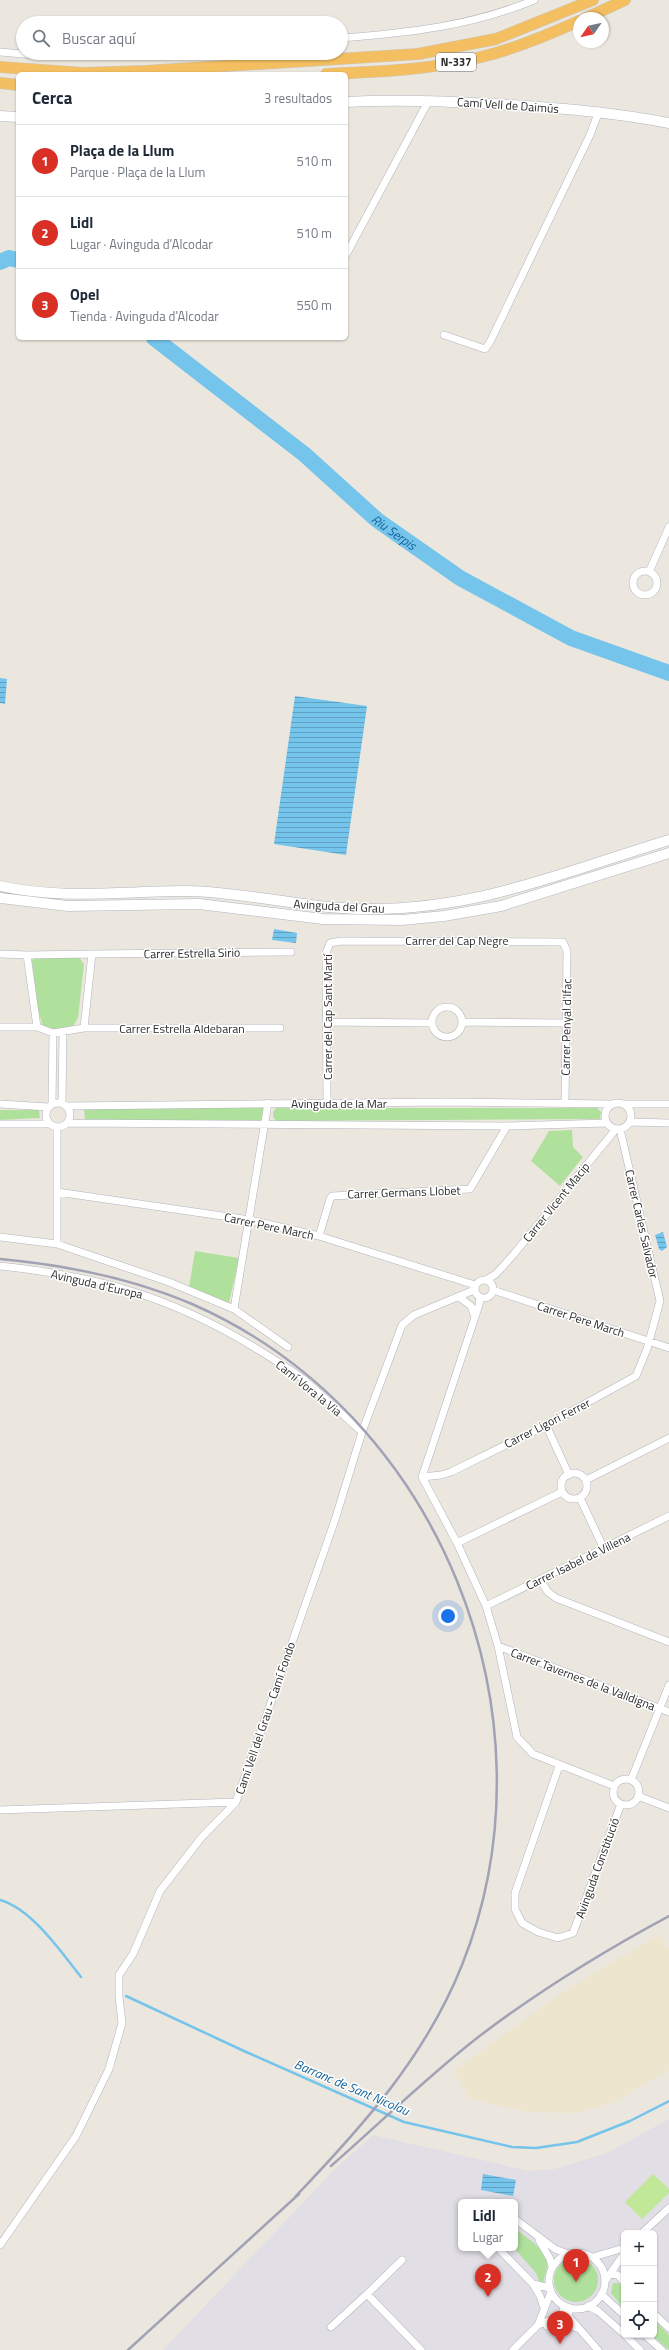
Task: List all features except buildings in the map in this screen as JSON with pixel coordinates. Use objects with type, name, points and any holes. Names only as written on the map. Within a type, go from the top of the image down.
[{"type":"highway","name":"N-337","points":[[348,58],[418,54],[496,39],[593,0]]},
{"type":"highway","points":[[599,12],[625,0]]},
{"type":"highway","name":"N-337","points":[[348,72],[422,66],[481,58],[533,40],[573,23]]},
{"type":"highway","name":"N-337","points":[[114,72],[322,60]]},
{"type":"highway","name":"N-337","points":[[0,67],[69,72]]},
{"type":"highway","points":[[0,83],[16,84]]},
{"type":"main road","name":"Camí Vell de Daimús","points":[[348,102],[393,99],[429,100],[600,111],[669,123]]},
{"type":"main road","points":[[0,116],[16,117]]},
{"type":"main road","name":"Avinguda del Grau","points":[[0,886],[53,894],[195,892],[324,907],[367,910],[410,908],[473,900],[504,893],[669,840]]},
{"type":"main road","name":"Avinguda del Grau","points":[[0,898],[68,906],[199,904],[323,919],[364,921],[416,920],[501,906],[669,853]]},
{"type":"street","points":[[348,37],[404,33],[469,21],[510,10],[534,0]]},
{"type":"street","points":[[0,52],[16,53]]},
{"type":"street","points":[[348,252],[429,100]]},
{"type":"street","points":[[444,335],[485,349],[490,342],[590,135],[600,111]]},
{"type":"street","points":[[649,572],[669,527]]},
{"type":"street","name":"Carrer del Cap Negre","points":[[340,941],[560,940],[563,942],[567,951]]},
{"type":"street","name":"Carrer del Cap Sant Martí","points":[[327,1103],[327,949],[330,943],[340,941]]},
{"type":"street","name":"Carrer Penyal d'Ifac","points":[[565,1102],[567,951]]},
{"type":"street","name":"Carrer Estrella Sirio","points":[[0,954],[291,952]]},
{"type":"street","points":[[84,1028],[92,954]]},
{"type":"street","points":[[27,955],[36,1027]]},
{"type":"street","points":[[448,1007],[458,1012],[462,1022],[459,1032],[446,1038],[436,1033],[431,1023],[432,1018],[438,1010],[448,1007]]},
{"type":"street","points":[[326,1022],[431,1023]]},
{"type":"street","points":[[462,1022],[566,1023]]},
{"type":"street","name":"Carrer Estrella Aldebaran","points":[[0,1027],[36,1027],[53,1033],[63,1033],[84,1028],[280,1028]]},
{"type":"street","points":[[50,1124],[46,1118],[50,1105],[53,1033]]},
{"type":"street","points":[[0,1124],[50,1124],[58,1127],[68,1123],[71,1113],[64,1104],[63,1033]]},
{"type":"street","name":"Avinguda de la Mar","points":[[64,1104],[565,1102],[612,1104]]},
{"type":"street","points":[[234,1309],[266,1125],[268,1103]]},
{"type":"street","points":[[0,1104],[64,1104]]},
{"type":"street","points":[[669,1104],[612,1104],[605,1111],[607,1123],[618,1129],[630,1122],[669,1123]]},
{"type":"street","points":[[625,1104],[630,1110],[630,1122]]},
{"type":"street","name":"Avinguda de la Mar","points":[[68,1123],[507,1126],[607,1123]]},
{"type":"street","name":"Carrer Germans Llobet","points":[[319,1236],[332,1196],[470,1189],[507,1126]]},
{"type":"street","points":[[57,1244],[58,1127]]},
{"type":"street","name":"Carrer Vicent Macip","points":[[478,1293],[480,1280],[486,1280],[496,1274],[618,1129]]},
{"type":"street","name":"Carrer Carles Salvador","points":[[618,1129],[660,1301],[649,1342]]},
{"type":"street","name":"Carrer Pere March","points":[[57,1192],[250,1220],[319,1236],[478,1293]]},
{"type":"street","points":[[0,1237],[57,1244],[169,1282],[234,1309],[288,1347]]},
{"type":"street","name":"Avinguda d'Europa","points":[[0,1266],[72,1276],[136,1292],[196,1315],[254,1347]]},
{"type":"street","name":"Carrer Vicent Macip","points":[[493,1288],[496,1274]]},
{"type":"street","points":[[460,1296],[478,1293],[493,1288],[486,1280]]},
{"type":"street","name":"Carrer Pere March","points":[[493,1288],[669,1348]]},
{"type":"street","points":[[478,1293],[479,1305],[422,1477],[457,1543],[486,1606],[498,1646],[517,1737],[534,1754],[559,1766],[614,1786]]},
{"type":"street","points":[[460,1296],[471,1306],[475,1317]]},
{"type":"street","name":"Camí Vell del Grau - Camí Fondo","points":[[0,1810],[236,1802],[335,1520],[362,1432],[402,1325],[410,1316],[460,1296]]},
{"type":"street","name":"Carrer Ligori Ferrer","points":[[422,1477],[451,1472],[546,1425],[636,1376],[649,1342]]},
{"type":"street","name":"Camí Vora la Via","points":[[254,1347],[302,1379],[362,1432]]},
{"type":"street","points":[[546,1425],[569,1474]]},
{"type":"street","points":[[586,1480],[669,1438]]},
{"type":"street","points":[[569,1474],[580,1474],[586,1480],[587,1490],[580,1498],[569,1498],[562,1492],[562,1482],[569,1474]]},
{"type":"street","points":[[457,1543],[562,1492]]},
{"type":"street","points":[[580,1498],[604,1549]]},
{"type":"street","name":"Carrer Isabel de Villena","points":[[486,1606],[669,1516]]},
{"type":"street","points":[[540,1580],[548,1592],[556,1598],[669,1642]]},
{"type":"street","name":"Carrer Tavernes de la Valldigna","points":[[498,1646],[669,1712]]},
{"type":"street","points":[[631,1780],[669,1685]]},
{"type":"street","name":"Avinguda Constitució","points":[[559,1766],[515,1893],[515,1909],[522,1923],[538,1932],[558,1938],[573,1933],[621,1804]]},
{"type":"street","points":[[623,1779],[631,1780],[636,1785],[638,1796],[633,1802],[621,1804],[613,1795],[614,1786],[623,1779]]},
{"type":"street","points":[[638,1796],[669,1808]]},
{"type":"street","points":[[0,2245],[76,2136],[109,2068],[122,2023],[119,1996],[119,1975],[133,1954],[160,1891],[201,1838],[236,1802]]},
{"type":"street","points":[[645,2230],[669,2208]]},
{"type":"street","points":[[518,2221],[555,2249],[568,2254],[583,2253],[592,2257],[600,2265],[605,2281]]},
{"type":"street","points":[[537,2236],[550,2259],[552,2267]]},
{"type":"street","points":[[592,2257],[621,2249]]},
{"type":"street","points":[[501,2251],[533,2284],[544,2308]]},
{"type":"street","points":[[538,2325],[550,2290],[549,2277],[552,2267],[559,2259],[568,2254]]},
{"type":"street","points":[[533,2284],[550,2290],[557,2300],[566,2307],[578,2309],[588,2306],[601,2294],[605,2281],[621,2258]]},
{"type":"street","points":[[331,2327],[402,2260]]},
{"type":"street","points":[[610,2274],[618,2275],[621,2278]]},
{"type":"street","points":[[367,2294],[422,2350]]},
{"type":"street","points":[[601,2294],[621,2313]]},
{"type":"street","points":[[588,2306],[598,2311],[621,2332]]},
{"type":"street","points":[[513,2350],[538,2325],[561,2316],[566,2307]]},
{"type":"street","points":[[566,2307],[569,2317],[577,2328],[598,2350]]},
{"type":"street","points":[[657,2317],[669,2328]]},
{"type":"street","points":[[538,2325],[549,2326],[562,2323],[577,2328]]},
{"type":"street","points":[[627,2338],[640,2350]]},
{"type":"street","points":[[648,2338],[662,2350]]},
{"type":"shaded area","points":[[660,1934],[669,1948],[669,2070],[615,2102],[575,2113],[528,2112],[470,2099],[454,2071],[561,1993]]},
{"type":"shaded area","points":[[669,2119],[669,2350],[163,2350],[333,2171],[373,2135],[529,2171],[554,2169],[607,2153]]},
{"type":"green space","points":[[78,956],[84,964],[78,1018],[72,1028],[56,1030],[43,1027],[37,1006],[32,961],[34,957]]},
{"type":"green space","points":[[261,1106],[266,1109],[262,1121],[85,1120],[84,1109]]},
{"type":"green space","points":[[276,1108],[597,1108],[601,1112],[600,1119],[276,1121],[273,1117],[273,1112]]},
{"type":"green space","points":[[0,1110],[39,1110],[40,1118],[0,1120]]},
{"type":"green space","points":[[572,1130],[573,1147],[583,1157],[560,1186],[531,1161],[549,1131]]},
{"type":"green space","points":[[195,1251],[239,1258],[229,1303],[189,1287]]},
{"type":"green space","points":[[653,2174],[669,2189],[669,2193],[642,2219],[625,2202]]},
{"type":"green space","points":[[518,2231],[540,2249],[546,2259],[547,2266],[543,2284],[540,2283],[536,2273],[517,2251],[518,2251]]},
{"type":"green space","points":[[576,2258],[588,2262],[594,2268],[598,2280],[594,2292],[588,2298],[576,2302],[564,2298],[558,2292],[554,2280],[558,2268],[564,2262]]},
{"type":"green space","points":[[613,2283],[619,2283],[621,2285],[621,2305],[611,2293]]},
{"type":"green space","points":[[657,2323],[669,2335],[669,2350],[655,2338],[657,2338]]},
{"type":"water","points":[[0,678],[7,679],[5,704],[0,703]]},
{"type":"water","points":[[295,696],[367,706],[346,855],[274,844]]},
{"type":"water","points":[[274,929],[297,933],[296,943],[272,940]]},
{"type":"water","points":[[663,1232],[667,1247],[662,1251],[659,1249],[655,1235]]},
{"type":"water","points":[[483,2174],[516,2180],[513,2196],[481,2190]]},
{"type":"waterway","name":"Riu Serpis","points":[[0,262],[9,258],[16,260]]},
{"type":"waterway","name":"Riu Serpis","points":[[157,340],[304,454],[377,520],[460,578],[571,638],[669,673]]},
{"type":"waterway","name":"Barranc de Sant Nicolau","points":[[0,1900],[23,1912],[45,1932],[81,1977]]},
{"type":"waterway","name":"Barranc de Sant Nicolau","points":[[126,1996],[244,2051],[404,2122],[512,2147],[536,2148],[577,2142],[630,2121],[669,2101]]},
{"type":"railway","points":[[0,1259],[74,1269],[146,1287],[192,1304],[279,1353],[352,1418],[412,1495],[457,1581],[486,1674],[497,1771],[489,1869],[462,1965],[430,2030],[411,2060],[368,2117],[295,2197]]},
{"type":"railway","points":[[331,2166],[403,2101],[477,2038],[570,1973],[669,1916]]},
{"type":"railway","points":[[128,2350],[299,2194]]},
{"type":"place","name":"Plaça de la Llum","points":[[576,2282]]},
{"type":"place","name":"Lidl","points":[[488,2297]]},
{"type":"place","name":"Opel","points":[[560,2344]]}]
